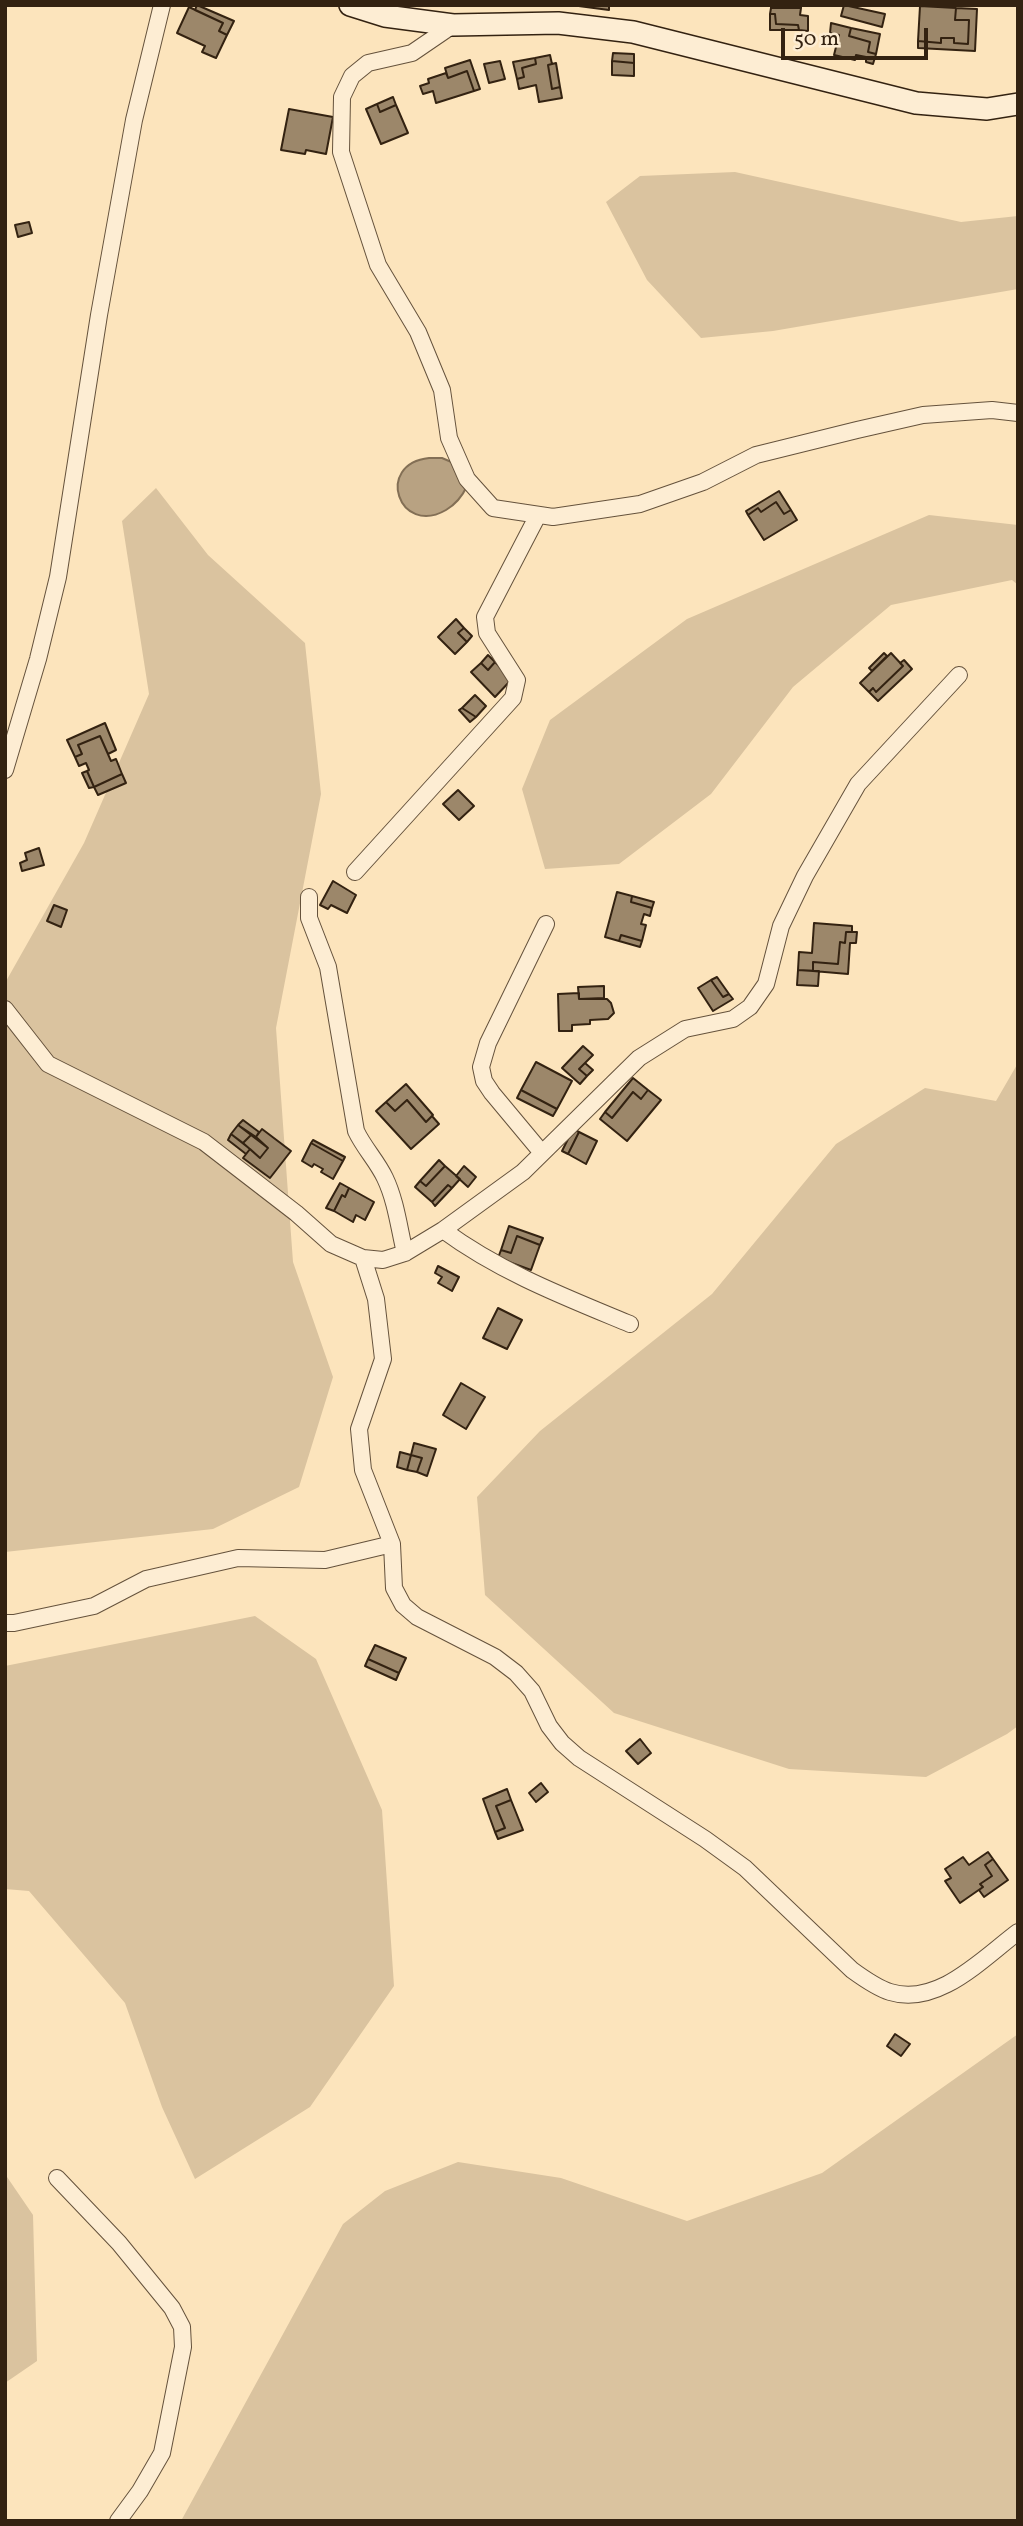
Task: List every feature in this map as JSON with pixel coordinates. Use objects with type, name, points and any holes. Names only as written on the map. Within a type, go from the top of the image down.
[{"type":"street","points":[[5,770],[38,659],[58,577],[99,315],[134,120],[162,5]]},
{"type":"street","points":[[350,5],[385,16],[453,25],[558,23],[633,32],[916,103],[987,108],[1018,104]]},
{"type":"street","points":[[453,25],[412,53],[368,63],[352,76],[342,97],[341,152],[378,265],[418,332],[442,390],[449,438],[467,479],[493,508],[553,517],[640,504],[703,482],[755,455],[910,418],[992,410],[1018,413]]},
{"type":"street","points":[[355,872],[513,698],[517,680],[487,633],[485,617],[538,515]]},
{"type":"street","points":[[5,1009],[48,1063],[204,1142],[296,1213],[331,1244],[363,1258],[383,1260],[405,1253],[443,1230],[523,1172],[639,1058],[685,1029],[733,1019],[750,1007],[766,984],[781,926],[805,876],[859,784],[959,675]]},
{"type":"street","points":[[310,897],[309,918],[328,967],[356,1131],[363,1147],[385,1178],[393,1199],[405,1253]]},
{"type":"street","points":[[542,1153],[492,1093],[484,1081],[481,1067],[488,1043],[546,924]]},
{"type":"street","points":[[443,1230],[502,1268],[631,1324]]},
{"type":"street","points":[[363,1258],[376,1299],[383,1359],[359,1429],[363,1470],[392,1544],[394,1588],[403,1605],[417,1617],[495,1657],[516,1672],[532,1691],[549,1726],[562,1743],[579,1758],[745,1868],[852,1970],[890,1992],[920,1994],[950,1983],[1018,1932]]},
{"type":"street","points":[[5,1623],[94,1605],[146,1579],[239,1558],[325,1560],[392,1544]]},
{"type":"street","points":[[57,2178],[120,2243],[172,2308],[182,2327],[183,2347],[162,2453],[140,2491],[118,2521]]},
{"type":"shaded area","points":[[735,172],[961,222],[1018,216],[1018,289],[773,331],[701,338],[647,280],[606,202],[640,176]]},
{"type":"shaded area","points":[[429,458],[442,458],[456,464],[467,486],[453,505],[430,516],[416,514],[405,507],[399,496],[398,484],[402,472],[412,463]]},
{"type":"shaded area","points":[[156,488],[208,555],[305,643],[321,794],[276,1028],[293,1262],[333,1377],[299,1487],[213,1529],[5,1552],[5,983],[84,843],[149,694],[122,521]]},
{"type":"shaded area","points":[[929,515],[1018,525],[1018,585],[1012,580],[891,605],[793,687],[711,794],[619,864],[545,869],[522,789],[550,720],[687,619]]},
{"type":"shaded area","points":[[1018,1063],[1018,1726],[926,1777],[789,1769],[614,1713],[485,1595],[477,1497],[540,1431],[712,1294],[836,1144],[925,1088],[996,1101]]},
{"type":"shaded area","points":[[255,1616],[316,1659],[382,1810],[394,1986],[310,2107],[195,2179],[162,2107],[125,2003],[29,1891],[5,1889],[5,1666]]},
{"type":"shaded area","points":[[1018,2034],[1018,2521],[181,2521],[343,2224],[385,2191],[458,2162],[561,2178],[687,2221],[822,2173]]},
{"type":"shaded area","points":[[5,2174],[33,2215],[37,2361],[5,2383]]},
{"type":"building","points":[[197,5],[234,21],[227,35],[219,31],[223,23],[195,10]]},
{"type":"building","points":[[571,5],[609,5],[609,10]]},
{"type":"building","points":[[771,5],[801,5],[801,8],[771,8]]},
{"type":"building","points":[[844,5],[885,14],[882,27],[841,16]]},
{"type":"building","points":[[920,6],[956,8],[955,20],[969,20],[968,44],[954,43],[954,38],[941,38],[941,43],[918,41]]},
{"type":"building","points":[[189,7],[223,23],[219,31],[227,35],[216,58],[202,52],[205,46],[177,33]]},
{"type":"building","points":[[771,8],[801,8],[800,15],[808,16],[808,31],[799,30],[798,25],[776,24],[775,14],[770,14]]},
{"type":"building","points":[[956,8],[977,9],[975,51],[918,48],[918,41],[941,43],[941,38],[954,38],[954,43],[968,44],[969,20],[955,20]]},
{"type":"building","points":[[770,14],[775,14],[776,24],[798,25],[799,30],[770,30]]},
{"type":"building","points":[[831,23],[851,28],[849,36],[870,42],[868,52],[876,54],[873,64],[866,62],[866,57],[856,55],[855,60],[834,55],[839,35],[830,33]]},
{"type":"building","points":[[851,28],[880,34],[876,54],[868,52],[870,42],[849,36]]},
{"type":"building","points":[[613,53],[634,54],[634,63],[612,61]]},
{"type":"building","points":[[550,55],[552,64],[548,65],[552,89],[560,87],[562,98],[539,102],[536,85],[519,89],[517,79],[524,77],[522,68],[536,64],[535,58]]},
{"type":"building","points":[[535,58],[536,64],[522,68],[524,77],[517,79],[513,62]]},
{"type":"building","points":[[470,60],[480,89],[474,91],[467,71],[448,78],[445,68]]},
{"type":"building","points":[[500,61],[505,79],[489,83],[484,64]]},
{"type":"building","points":[[612,61],[634,63],[634,76],[612,75]]},
{"type":"building","points":[[556,63],[560,87],[552,89],[548,65]]},
{"type":"building","points":[[467,71],[474,91],[436,103],[433,91],[423,94],[420,86],[429,83],[428,79],[446,73],[448,78]]},
{"type":"building","points":[[393,97],[396,105],[380,112],[377,104]]},
{"type":"building","points":[[377,104],[380,112],[396,105],[408,133],[381,144],[366,109]]},
{"type":"building","points":[[289,109],[333,117],[326,154],[306,150],[305,154],[281,150]]},
{"type":"building","points":[[29,222],[32,233],[18,237],[15,225]]},
{"type":"building","points":[[779,491],[791,510],[784,514],[776,502],[761,512],[758,508],[748,515],[746,511]]},
{"type":"building","points":[[776,502],[784,514],[791,510],[797,520],[764,540],[748,515],[758,508],[761,512]]},
{"type":"building","points":[[456,619],[464,628],[458,633],[467,642],[455,654],[438,637]]},
{"type":"building","points":[[464,628],[472,636],[467,642],[458,633]]},
{"type":"building","points":[[884,653],[887,656],[872,671],[869,668]]},
{"type":"building","points":[[891,653],[903,666],[876,692],[873,688],[869,692],[860,683]]},
{"type":"building","points":[[488,655],[495,662],[488,670],[481,663]]},
{"type":"building","points":[[904,660],[912,669],[878,701],[869,692],[873,688],[876,692],[903,666],[900,663]]},
{"type":"building","points":[[495,662],[512,679],[495,697],[471,672],[481,663],[488,670]]},
{"type":"building","points":[[475,695],[486,706],[476,717],[462,708]]},
{"type":"building","points":[[462,708],[476,717],[470,722],[459,710]]},
{"type":"building","points":[[105,723],[116,750],[108,754],[100,736],[78,745],[82,754],[75,757],[67,740]]},
{"type":"building","points":[[100,736],[111,761],[116,759],[122,774],[94,787],[86,763],[79,766],[75,757],[82,754],[78,745]]},
{"type":"building","points":[[87,771],[94,787],[89,788],[82,773]]},
{"type":"building","points":[[122,774],[126,783],[98,795],[94,787]]},
{"type":"building","points":[[458,790],[474,806],[459,820],[443,804]]},
{"type":"building","points":[[39,848],[44,865],[22,871],[20,863],[27,860],[25,853]]},
{"type":"building","points":[[333,881],[356,895],[347,913],[331,905],[328,909],[320,905]]},
{"type":"building","points":[[617,892],[632,896],[631,902],[652,908],[650,916],[644,914],[641,924],[646,925],[642,941],[621,935],[619,941],[605,937]]},
{"type":"building","points":[[632,896],[654,902],[652,908],[631,902]]},
{"type":"building","points":[[54,905],[67,910],[61,927],[47,921]]},
{"type":"building","points":[[814,923],[852,926],[852,932],[846,932],[845,943],[840,942],[838,964],[813,962],[813,971],[798,970],[799,952],[812,953]]},
{"type":"building","points":[[846,932],[857,932],[856,943],[850,943],[848,974],[813,971],[813,962],[838,964],[840,942],[845,943]]},
{"type":"building","points":[[621,935],[642,941],[640,947],[619,941]]},
{"type":"building","points":[[798,970],[819,971],[818,986],[797,985]]},
{"type":"building","points":[[717,977],[729,994],[723,997],[711,980]]},
{"type":"building","points":[[711,980],[723,997],[729,994],[733,999],[713,1011],[698,988]]},
{"type":"building","points":[[604,986],[604,998],[579,999],[578,987]]},
{"type":"building","points":[[579,993],[579,999],[607,999],[614,1013],[608,1019],[572,1025],[572,1031],[559,1031],[558,994]]},
{"type":"building","points":[[583,1046],[593,1055],[579,1069],[587,1076],[580,1084],[562,1068]]},
{"type":"building","points":[[536,1062],[572,1081],[557,1109],[521,1090]]},
{"type":"building","points":[[585,1063],[593,1070],[587,1076],[579,1069]]},
{"type":"building","points":[[633,1078],[648,1090],[641,1099],[633,1092],[612,1118],[605,1112]]},
{"type":"building","points":[[406,1084],[433,1115],[426,1122],[407,1100],[395,1111],[386,1102]]},
{"type":"building","points":[[521,1090],[557,1109],[553,1116],[517,1098]]},
{"type":"building","points":[[648,1090],[661,1100],[627,1141],[600,1119],[605,1112],[612,1118],[633,1092],[641,1099]]},
{"type":"building","points":[[407,1100],[426,1122],[432,1116],[439,1124],[411,1149],[376,1111],[386,1102],[395,1111]]},
{"type":"building","points":[[243,1120],[259,1132],[256,1137],[238,1125]]},
{"type":"building","points":[[238,1125],[251,1135],[243,1143],[231,1134]]},
{"type":"building","points":[[262,1129],[291,1151],[270,1178],[243,1158],[250,1149],[260,1158],[268,1148],[256,1137]]},
{"type":"building","points":[[573,1129],[579,1132],[568,1154],[562,1151]]},
{"type":"building","points":[[579,1132],[597,1141],[586,1164],[568,1154]]},
{"type":"building","points":[[231,1134],[250,1149],[246,1154],[228,1140]]},
{"type":"building","points":[[251,1135],[268,1148],[260,1158],[243,1143]]},
{"type":"building","points":[[313,1140],[345,1157],[343,1161],[311,1143]]},
{"type":"building","points":[[311,1143],[343,1161],[333,1179],[321,1172],[323,1169],[302,1161]]},
{"type":"building","points":[[439,1160],[445,1166],[426,1186],[420,1181]]},
{"type":"building","points":[[445,1166],[460,1179],[452,1188],[448,1185],[432,1202],[415,1187],[420,1181],[426,1186]]},
{"type":"building","points":[[464,1166],[476,1177],[468,1187],[456,1176]]},
{"type":"building","points":[[340,1183],[349,1188],[345,1197],[342,1195],[334,1211],[326,1208]]},
{"type":"building","points":[[448,1185],[452,1188],[435,1206],[432,1202]]},
{"type":"building","points":[[349,1188],[374,1202],[365,1220],[356,1215],[353,1222],[334,1211]]},
{"type":"building","points":[[509,1226],[543,1238],[540,1245],[517,1236],[511,1253],[501,1250]]},
{"type":"building","points":[[517,1236],[540,1245],[531,1270],[498,1258],[501,1250],[511,1253]]},
{"type":"building","points":[[438,1266],[459,1277],[452,1291],[438,1283],[442,1277],[435,1273]]},
{"type":"building","points":[[498,1308],[522,1320],[507,1349],[483,1338]]},
{"type":"building","points":[[461,1383],[485,1397],[466,1429],[443,1415]]},
{"type":"building","points":[[414,1443],[436,1449],[427,1476],[417,1472],[422,1458],[411,1455]]},
{"type":"building","points":[[400,1452],[411,1455],[407,1470],[397,1467]]},
{"type":"building","points":[[411,1455],[422,1458],[417,1472],[407,1470]]},
{"type":"building","points":[[375,1645],[406,1658],[399,1673],[368,1659]]},
{"type":"building","points":[[368,1659],[399,1673],[396,1680],[365,1666]]},
{"type":"building","points":[[640,1739],[651,1753],[638,1764],[626,1751]]},
{"type":"building","points":[[541,1783],[548,1792],[536,1802],[529,1793]]},
{"type":"building","points":[[507,1789],[511,1800],[496,1806],[505,1828],[495,1832],[483,1799]]},
{"type":"building","points":[[511,1800],[523,1830],[498,1839],[495,1832],[505,1828],[496,1806]]},
{"type":"building","points":[[988,1852],[993,1859],[985,1865],[992,1876],[980,1884],[983,1887],[960,1903],[945,1881],[951,1878],[945,1869],[963,1857],[969,1865]]},
{"type":"building","points":[[993,1859],[1008,1880],[984,1897],[979,1890],[983,1887],[980,1884],[992,1876],[985,1865]]},
{"type":"building","points":[[895,2034],[910,2044],[901,2056],[887,2046]]}]
